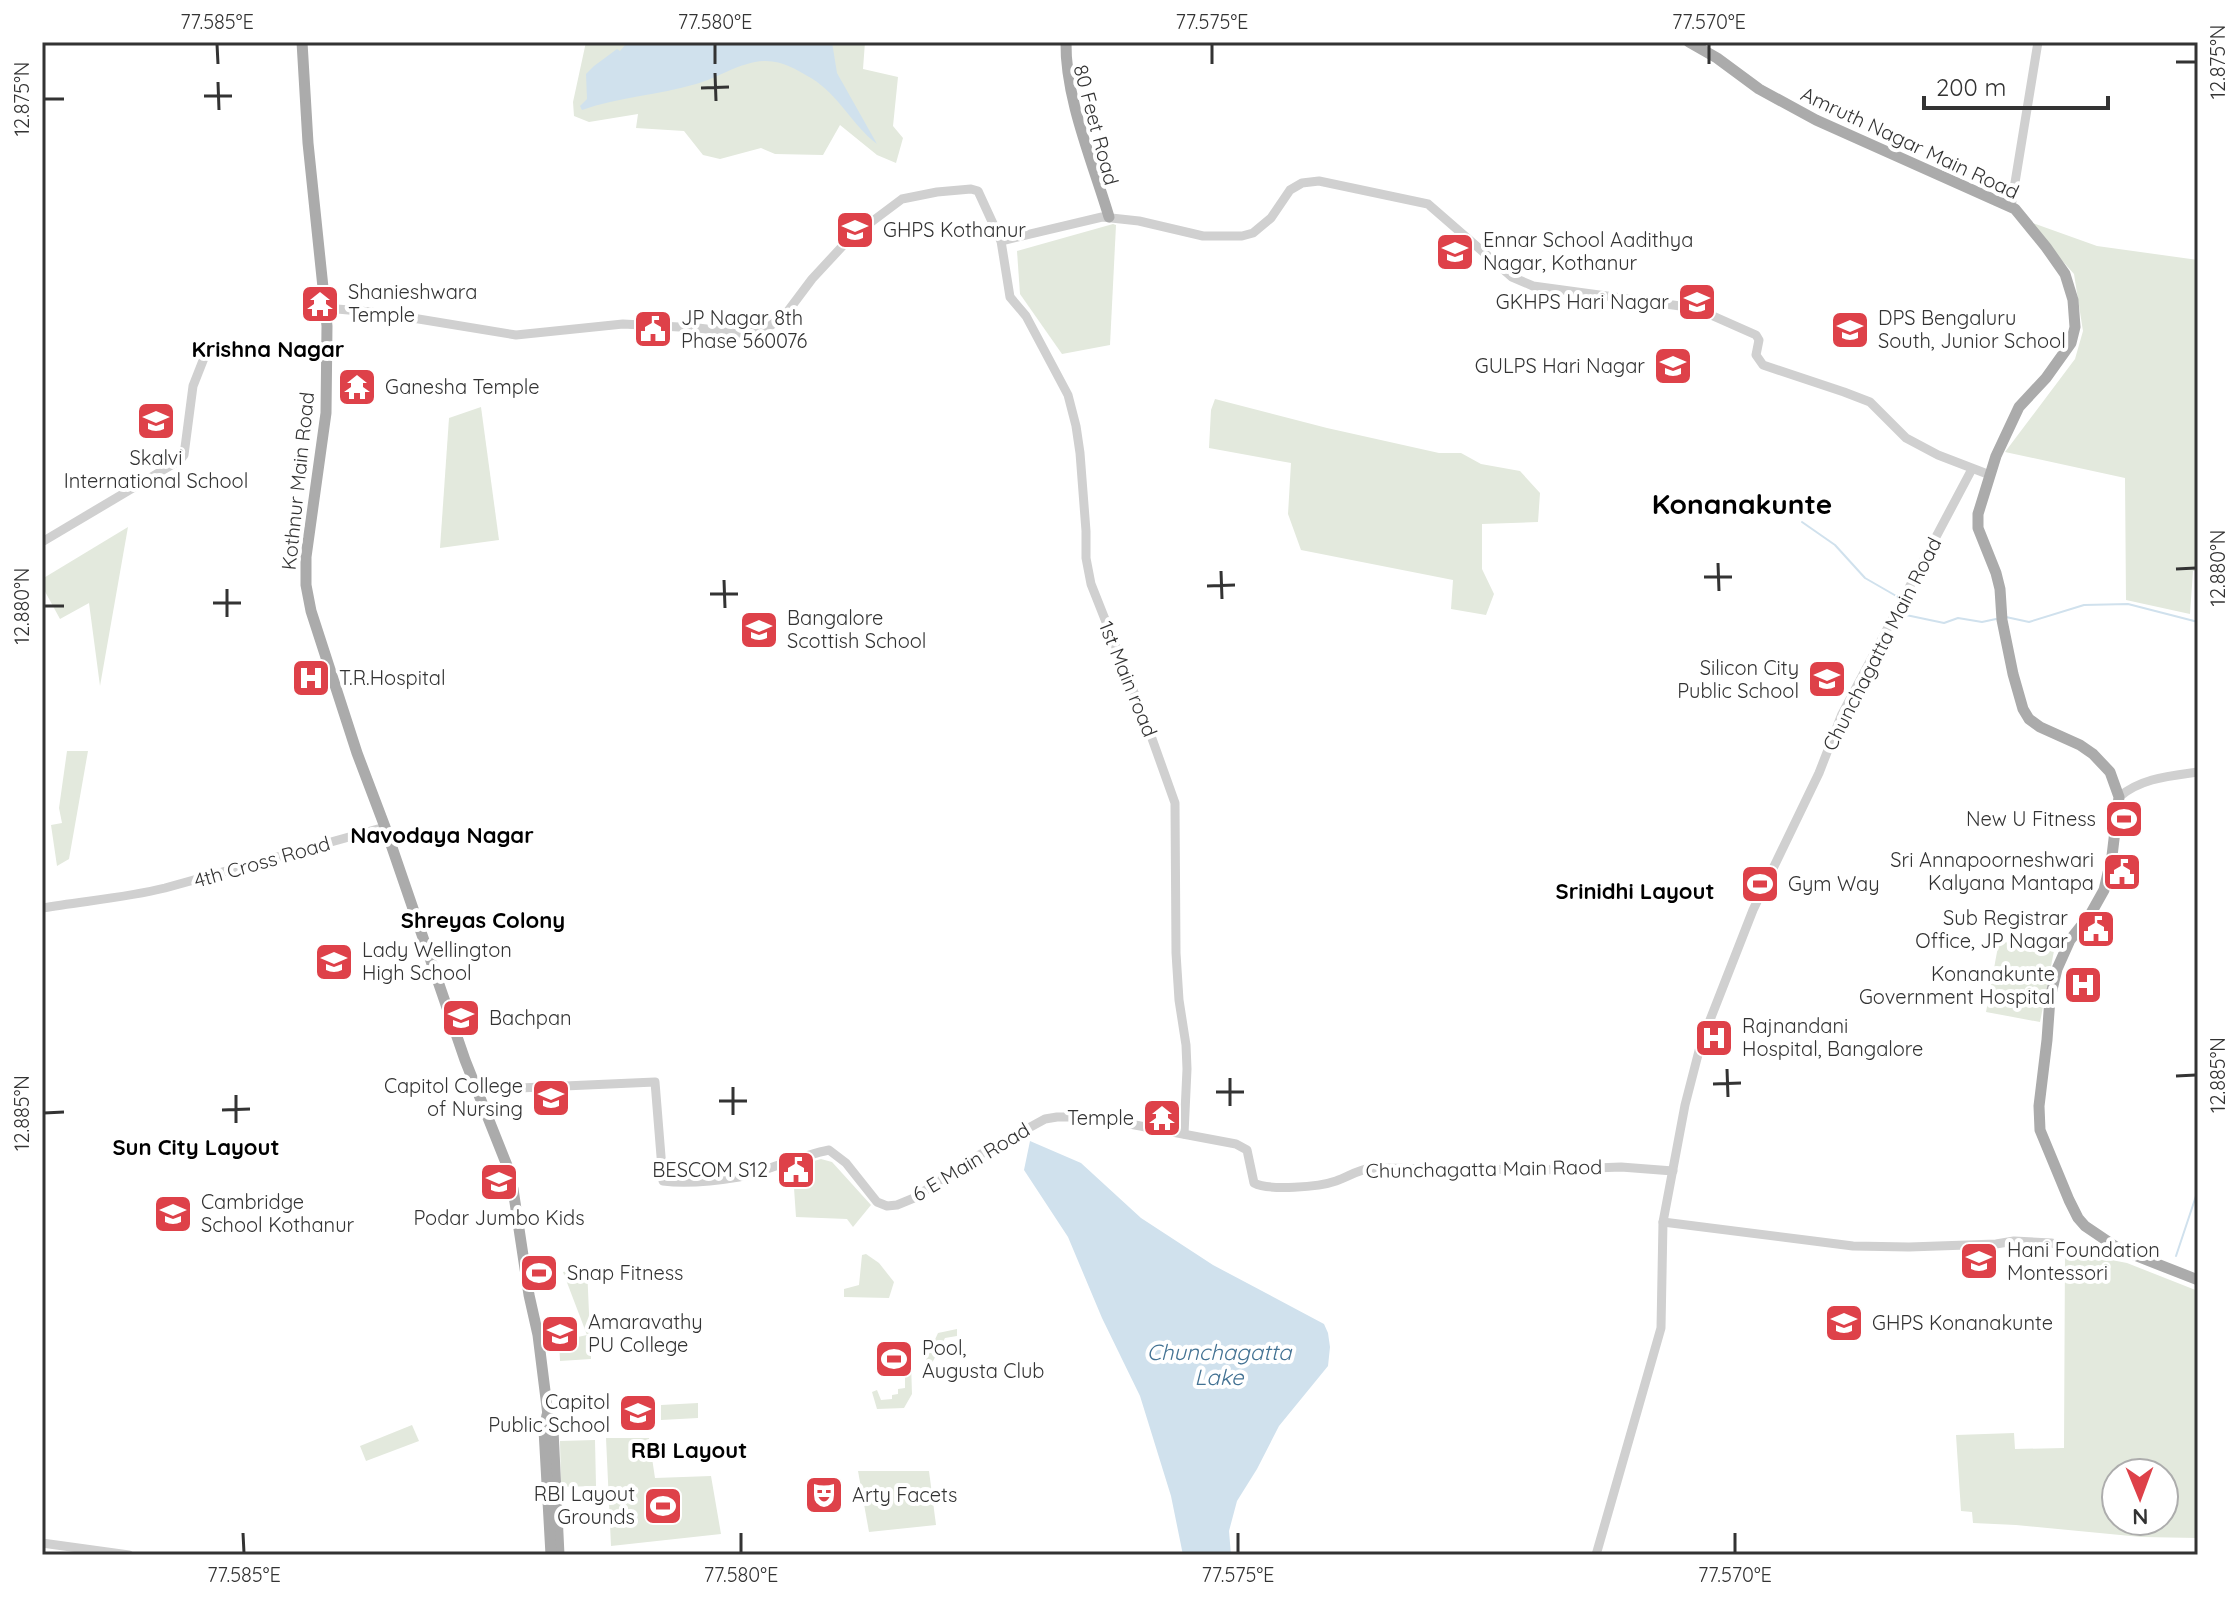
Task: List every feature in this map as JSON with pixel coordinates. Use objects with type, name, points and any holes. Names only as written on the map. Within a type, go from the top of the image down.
[{"type":"main road","name":"Kothnur Main Road","points":[[302,42],[308,143],[326,308],[326,413],[306,557],[306,585],[311,611],[357,753],[446,1009],[505,1158],[513,1189],[548,1415],[553,1430],[559,1555]]},
{"type":"main road","name":"80 Feet Road","points":[[1058,42],[1106,217]]},
{"type":"main road","name":"80 Feet Road","points":[[1066,42],[1066,77]]},
{"type":"main road","name":"Amruth Nagar Main Road","points":[[1689,42],[1759,89],[1816,120],[2014,210],[2065,274],[2073,300],[2075,327],[2071,343],[2046,378],[2019,407],[2007,430],[1980,501],[1978,528],[2000,589],[2002,618],[2023,709],[2029,719],[2040,727],[2093,754],[2110,772],[2119,797]]},
{"type":"main road","points":[[2119,797],[2112,856],[2104,890],[2090,915],[2070,940],[2057,969],[2050,998],[2039,1106],[2040,1125],[2079,1209],[2098,1230],[2121,1247],[2198,1279]]},
{"type":"main road","name":"Kothnur Main Road","points":[[548,1415],[544,1430],[551,1555]]},
{"type":"street","points":[[2014,210],[2030,81],[2038,42]]},
{"type":"street","points":[[1001,241],[1106,217],[1203,236],[1242,236],[1253,233],[1271,218],[1290,190],[1302,183],[1319,181],[1428,204],[1512,277],[1536,287],[1695,308],[1756,335],[1759,340],[1756,355],[1763,365],[1870,402],[1906,438],[1990,475]]},
{"type":"street","name":"1st Main road","points":[[326,308],[382,313],[516,335],[623,324],[748,334],[770,326],[785,315],[812,279],[850,238],[902,199],[919,194],[977,190],[1001,241],[1010,297],[1026,316],[1068,395],[1080,453],[1086,558],[1091,584],[1175,803],[1176,953],[1187,1069],[1184,1134]]},
{"type":"street","points":[[42,542],[180,460],[184,455],[193,386],[204,358]]},
{"type":"street","name":"Chunchagatta Main Road","points":[[1596,1555],[1661,1328],[1663,1222],[1685,1105],[1701,1043],[1749,920],[1819,773],[1842,714],[1972,469]]},
{"type":"street","points":[[2119,797],[2149,781],[2198,772]]},
{"type":"street","name":"4th Cross Road","points":[[42,908],[138,895],[385,827]]},
{"type":"street","name":"6 E Main Road","points":[[476,1090],[655,1082],[663,1181],[687,1182],[741,1176],[829,1150],[846,1163],[877,1202],[887,1206],[914,1198],[947,1174],[1045,1119],[1070,1117],[1119,1122],[1184,1134]]},
{"type":"street","name":"Chunchagatta Main Raod","points":[[1184,1134],[1245,1147],[1254,1183],[1279,1188],[1335,1182],[1351,1173],[1371,1168],[1542,1170],[1621,1167],[1673,1171]]},
{"type":"street","points":[[1663,1222],[1853,1246],[1922,1247],[2014,1241],[2051,1243],[2092,1252],[2121,1247]]},
{"type":"street","points":[[42,1543],[129,1555]]},
{"type":"shaded area","points":[[586,42],[865,42],[863,69],[898,77],[893,126],[903,138],[896,163],[877,155],[840,125],[823,155],[775,154],[761,148],[720,159],[703,155],[684,131],[636,128],[638,114],[589,122],[574,116],[573,102]]},
{"type":"shaded area","points":[[2027,221],[2097,246],[2198,260],[2198,571],[2193,571],[2190,614],[2126,600],[2125,478],[2005,452],[2075,359],[2083,331],[2074,274]]},
{"type":"shaded area","points":[[1116,225],[1110,345],[1062,354],[1020,294],[1017,251]]},
{"type":"shaded area","points":[[1215,399],[1439,453],[1461,453],[1481,464],[1520,471],[1540,493],[1538,522],[1482,524],[1482,569],[1494,594],[1486,615],[1451,609],[1453,580],[1301,550],[1288,514],[1291,463],[1209,448],[1211,410]]},
{"type":"shaded area","points":[[481,407],[499,540],[440,548],[449,418]]},
{"type":"shaded area","points":[[128,527],[100,686],[89,603],[60,619],[42,586],[42,579]]},
{"type":"shaded area","points":[[67,751],[88,751],[69,859],[57,866],[51,825],[62,823],[59,808]]},
{"type":"shaded area","points":[[1999,941],[2054,951],[2040,1022],[1986,1012]]},
{"type":"shaded area","points":[[821,1159],[832,1162],[871,1205],[853,1227],[847,1219],[796,1217],[794,1188],[807,1187],[807,1163]]},
{"type":"shaded area","points":[[2065,1251],[2127,1263],[2198,1291],[2198,1538],[2141,1537],[2180,1537],[2180,1457],[2100,1457],[2100,1533],[1973,1523],[1972,1512],[1961,1511],[1956,1435],[2014,1433],[2015,1449],[2064,1448]]},
{"type":"shaded area","points":[[866,1254],[879,1263],[894,1282],[889,1298],[844,1297],[844,1289],[859,1285],[862,1255]]},
{"type":"shaded area","points":[[587,1267],[591,1359],[560,1361],[559,1341],[587,1335],[563,1272]]},
{"type":"shaded area","points":[[957,1329],[957,1336],[945,1338],[929,1369],[926,1359],[938,1333]]},
{"type":"shaded area","points":[[905,1363],[911,1363],[912,1394],[904,1408],[877,1409],[872,1392],[877,1390],[881,1400],[892,1399],[892,1395],[898,1394],[898,1389],[905,1388]]},
{"type":"shaded area","points":[[698,1403],[698,1418],[661,1420],[661,1405]]},
{"type":"shaded area","points":[[412,1425],[419,1441],[366,1461],[360,1446]]},
{"type":"shaded area","name":"RBI Layout Grounds","points":[[606,1438],[649,1438],[655,1478],[711,1476],[721,1534],[611,1546]]},
{"type":"shaded area","points":[[595,1440],[596,1486],[561,1487],[560,1441]]},
{"type":"shaded area","points":[[858,1471],[929,1471],[936,1525],[869,1532]]},
{"type":"water","points":[[624,42],[832,42],[837,73],[877,144],[821,85],[795,69],[772,61],[748,64],[696,84],[582,110],[580,106],[587,99],[586,74],[617,49],[620,51],[626,44]]},
{"type":"water","name":"Chunchagatta Lake","points":[[1030,1141],[1081,1163],[1141,1218],[1213,1265],[1324,1324],[1330,1347],[1328,1366],[1279,1426],[1237,1501],[1229,1531],[1231,1555],[1183,1555],[1171,1496],[1140,1396],[1102,1318],[1068,1237],[1024,1170]]},
{"type":"water","name":"Pool, Augusta Club","points":[[900,1348],[901,1373],[897,1373],[896,1369],[888,1370],[887,1349]]},
{"type":"waterway","points":[[1802,522],[1835,545],[1865,578],[1898,597],[1899,601]]},
{"type":"waterway","points":[[2006,617],[2029,622],[2084,605],[2128,604],[2198,622]]},
{"type":"waterway","points":[[1902,607],[1906,615],[1944,623],[1958,618],[1982,622],[1996,619]]},
{"type":"waterway","points":[[2176,1256],[2198,1190]]},
{"type":"place","name":"GHPS Kothanur","points":[[855,230]]},
{"type":"place","name":"Ennar School Aadithya Nagar, Kothanur","points":[[1455,252]]},
{"type":"place","name":"GKHPS Hari Nagar","points":[[1697,302]]},
{"type":"place","name":"Shanieshwara Temple","points":[[320,304]]},
{"type":"place","name":"JP Nagar 8th Phase 560076","points":[[653,329]]},
{"type":"place","name":"DPS Bengaluru South, Junior School","points":[[1850,330]]},
{"type":"place","name":"GULPS Hari Nagar","points":[[1673,366]]},
{"type":"place","name":"Ganesha Temple","points":[[357,387]]},
{"type":"place","name":"Skalvi International School","points":[[156,421]]},
{"type":"place","name":"Bangalore Scottish School","points":[[759,630]]},
{"type":"place","name":"T.R.Hospital","points":[[311,678]]},
{"type":"place","name":"Silicon City Public School","points":[[1827,679]]},
{"type":"place","name":"New U Fitness","points":[[2124,819]]},
{"type":"place","name":"Sri Annapoorneshwari Kalyana Mantapa","points":[[2122,872]]},
{"type":"place","name":"Gym Way","points":[[1760,884]]},
{"type":"place","name":"Sub Registrar Office, JP Nagar","points":[[2096,929]]},
{"type":"place","name":"Lady Wellington High School","points":[[334,962]]},
{"type":"place","name":"Konanakunte Government Hospital","points":[[2083,985]]},
{"type":"place","name":"Bachpan","points":[[461,1018]]},
{"type":"place","name":"Rajnandani Hospital, Bangalore","points":[[1714,1038]]},
{"type":"place","name":"Capitol College of Nursing","points":[[551,1098]]},
{"type":"place","name":"Temple","points":[[1162,1118]]},
{"type":"place","name":"BESCOM S12","points":[[796,1170]]},
{"type":"place","name":"Podar Jumbo Kids","points":[[499,1182]]},
{"type":"place","name":"Cambridge School Kothanur","points":[[173,1214]]},
{"type":"place","name":"Hani Foundation Montessori","points":[[1979,1261]]},
{"type":"place","name":"Snap Fitness","points":[[539,1273]]},
{"type":"place","name":"GHPS Konanakunte","points":[[1844,1323]]},
{"type":"place","name":"Amaravathy PU College","points":[[560,1334]]},
{"type":"place","name":"Pool, Augusta Club","points":[[894,1359]]},
{"type":"place","name":"Capitol Public School","points":[[638,1413]]},
{"type":"place","name":"Arty Facets","points":[[824,1495]]},
{"type":"place","name":"RBI Layout Grounds","points":[[663,1506]]},
{"type":"district","name":"Krishna Nagar","points":[[268,349]]},
{"type":"district","name":"Konanakunte","points":[[1742,504]]},
{"type":"district","name":"Navodaya Nagar","points":[[442,835]]},
{"type":"district","name":"Srinidhi Layout","points":[[1635,891]]},
{"type":"district","name":"Shreyas Colony","points":[[483,920]]},
{"type":"district","name":"Sun City Layout","points":[[196,1147]]},
{"type":"district","name":"RBI Layout","points":[[689,1450]]}]
